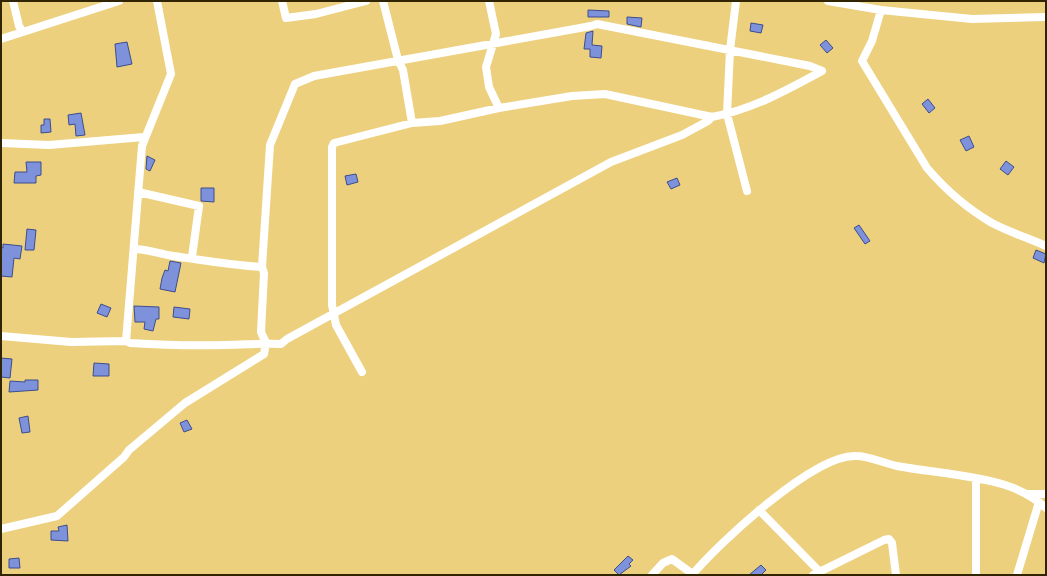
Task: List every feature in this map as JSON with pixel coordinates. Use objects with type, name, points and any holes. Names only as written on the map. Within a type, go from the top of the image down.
[{"type":"street","points":[[13,1],[19,26],[22,32]]},
{"type":"street","points":[[1,38],[119,1]]},
{"type":"street","points":[[126,341],[142,146],[144,137],[171,74],[157,1]]},
{"type":"street","points":[[282,1],[286,18],[316,14],[366,1]]},
{"type":"street","points":[[383,1],[398,60],[403,70],[412,123]]},
{"type":"street","points":[[489,1],[496,34],[486,67],[489,87],[499,108]]},
{"type":"street","points":[[736,1],[730,50],[727,114],[748,191]]},
{"type":"street","points":[[828,1],[881,10],[972,19],[1046,17]]},
{"type":"street","points":[[881,10],[872,40],[862,61],[926,168],[939,182],[970,208],[992,223],[1046,246]]},
{"type":"street","points":[[1,528],[57,516],[124,457],[129,450],[185,403],[264,354],[266,343],[261,332],[264,273],[262,267],[270,145],[295,84],[314,76],[597,24],[810,66],[822,71],[783,92],[727,114],[712,117],[605,94],[572,96],[499,108],[440,121],[412,123],[334,143],[332,148],[332,305],[335,313],[336,325],[362,372]]},
{"type":"street","points":[[1,336],[71,342],[126,341],[130,343],[167,345],[281,344],[287,339],[612,162],[682,135],[708,121],[712,117]]},
{"type":"street","points":[[1,143],[50,145],[144,137]]},
{"type":"street","points":[[138,192],[199,206],[192,257]]},
{"type":"street","points":[[134,249],[192,257],[232,265],[262,267]]},
{"type":"street","points":[[652,575],[663,563],[672,559],[692,575],[759,510],[808,473],[839,459],[855,456],[896,466],[1007,484],[1029,494],[1046,508]]},
{"type":"street","points":[[976,478],[976,575]]},
{"type":"street","points":[[1029,494],[1046,494]]},
{"type":"street","points":[[1017,575],[1039,502]]},
{"type":"street","points":[[759,510],[814,574],[884,540],[888,540],[892,543],[896,575]]},
{"type":"building","points":[[588,10],[609,11],[609,17],[588,17]]},
{"type":"building","points":[[627,17],[642,18],[641,27],[627,24]]},
{"type":"building","points":[[751,23],[763,25],[761,33],[750,31]]},
{"type":"building","points":[[593,31],[592,45],[602,46],[601,58],[590,57],[590,49],[584,49],[586,33]]},
{"type":"building","points":[[826,40],[833,48],[827,53],[820,45]]},
{"type":"building","points":[[127,42],[132,64],[117,67],[115,44]]},
{"type":"building","points":[[928,99],[935,108],[929,113],[922,104]]},
{"type":"building","points":[[81,113],[85,135],[76,136],[75,124],[69,125],[68,115]]},
{"type":"building","points":[[44,119],[50,119],[51,132],[41,133],[41,125],[44,125]]},
{"type":"building","points":[[969,136],[974,147],[966,151],[960,140]]},
{"type":"building","points":[[147,156],[155,160],[150,171],[146,169]]},
{"type":"building","points":[[1006,161],[1014,167],[1008,175],[1000,169]]},
{"type":"building","points":[[26,162],[41,162],[41,175],[36,176],[36,183],[14,183],[15,172],[27,172]]},
{"type":"building","points":[[356,174],[358,182],[347,185],[345,176]]},
{"type":"building","points":[[677,178],[680,185],[671,189],[667,182]]},
{"type":"building","points":[[201,188],[214,188],[214,202],[201,201]]},
{"type":"building","points":[[859,225],[870,241],[865,244],[854,228]]},
{"type":"building","points":[[27,229],[36,230],[34,250],[25,250]]},
{"type":"building","points":[[3,244],[22,246],[20,259],[14,258],[12,277],[1,276],[1,247],[3,248]]},
{"type":"building","points":[[1036,250],[1046,254],[1044,263],[1033,258]]},
{"type":"building","points":[[170,261],[181,263],[175,292],[160,289],[162,278],[165,270],[168,271]]},
{"type":"building","points":[[101,304],[111,308],[107,317],[97,313]]},
{"type":"building","points":[[134,306],[159,307],[159,319],[156,319],[153,331],[144,329],[145,322],[135,322]]},
{"type":"building","points":[[174,307],[190,309],[189,319],[173,317]]},
{"type":"building","points":[[1,358],[12,359],[10,378],[1,377]]},
{"type":"building","points":[[94,363],[109,364],[109,376],[93,376]]},
{"type":"building","points":[[25,380],[38,380],[38,390],[9,392],[10,381],[25,382]]},
{"type":"building","points":[[28,416],[30,432],[22,433],[19,418]]},
{"type":"building","points":[[187,420],[192,429],[184,432],[180,423]]},
{"type":"building","points":[[67,525],[68,541],[51,540],[51,531],[59,531],[58,527]]},
{"type":"building","points":[[628,556],[633,560],[629,564],[631,566],[619,575],[614,570]]},
{"type":"building","points":[[19,558],[20,568],[9,568],[9,559]]},
{"type":"building","points":[[761,565],[766,570],[761,575],[749,575]]}]
